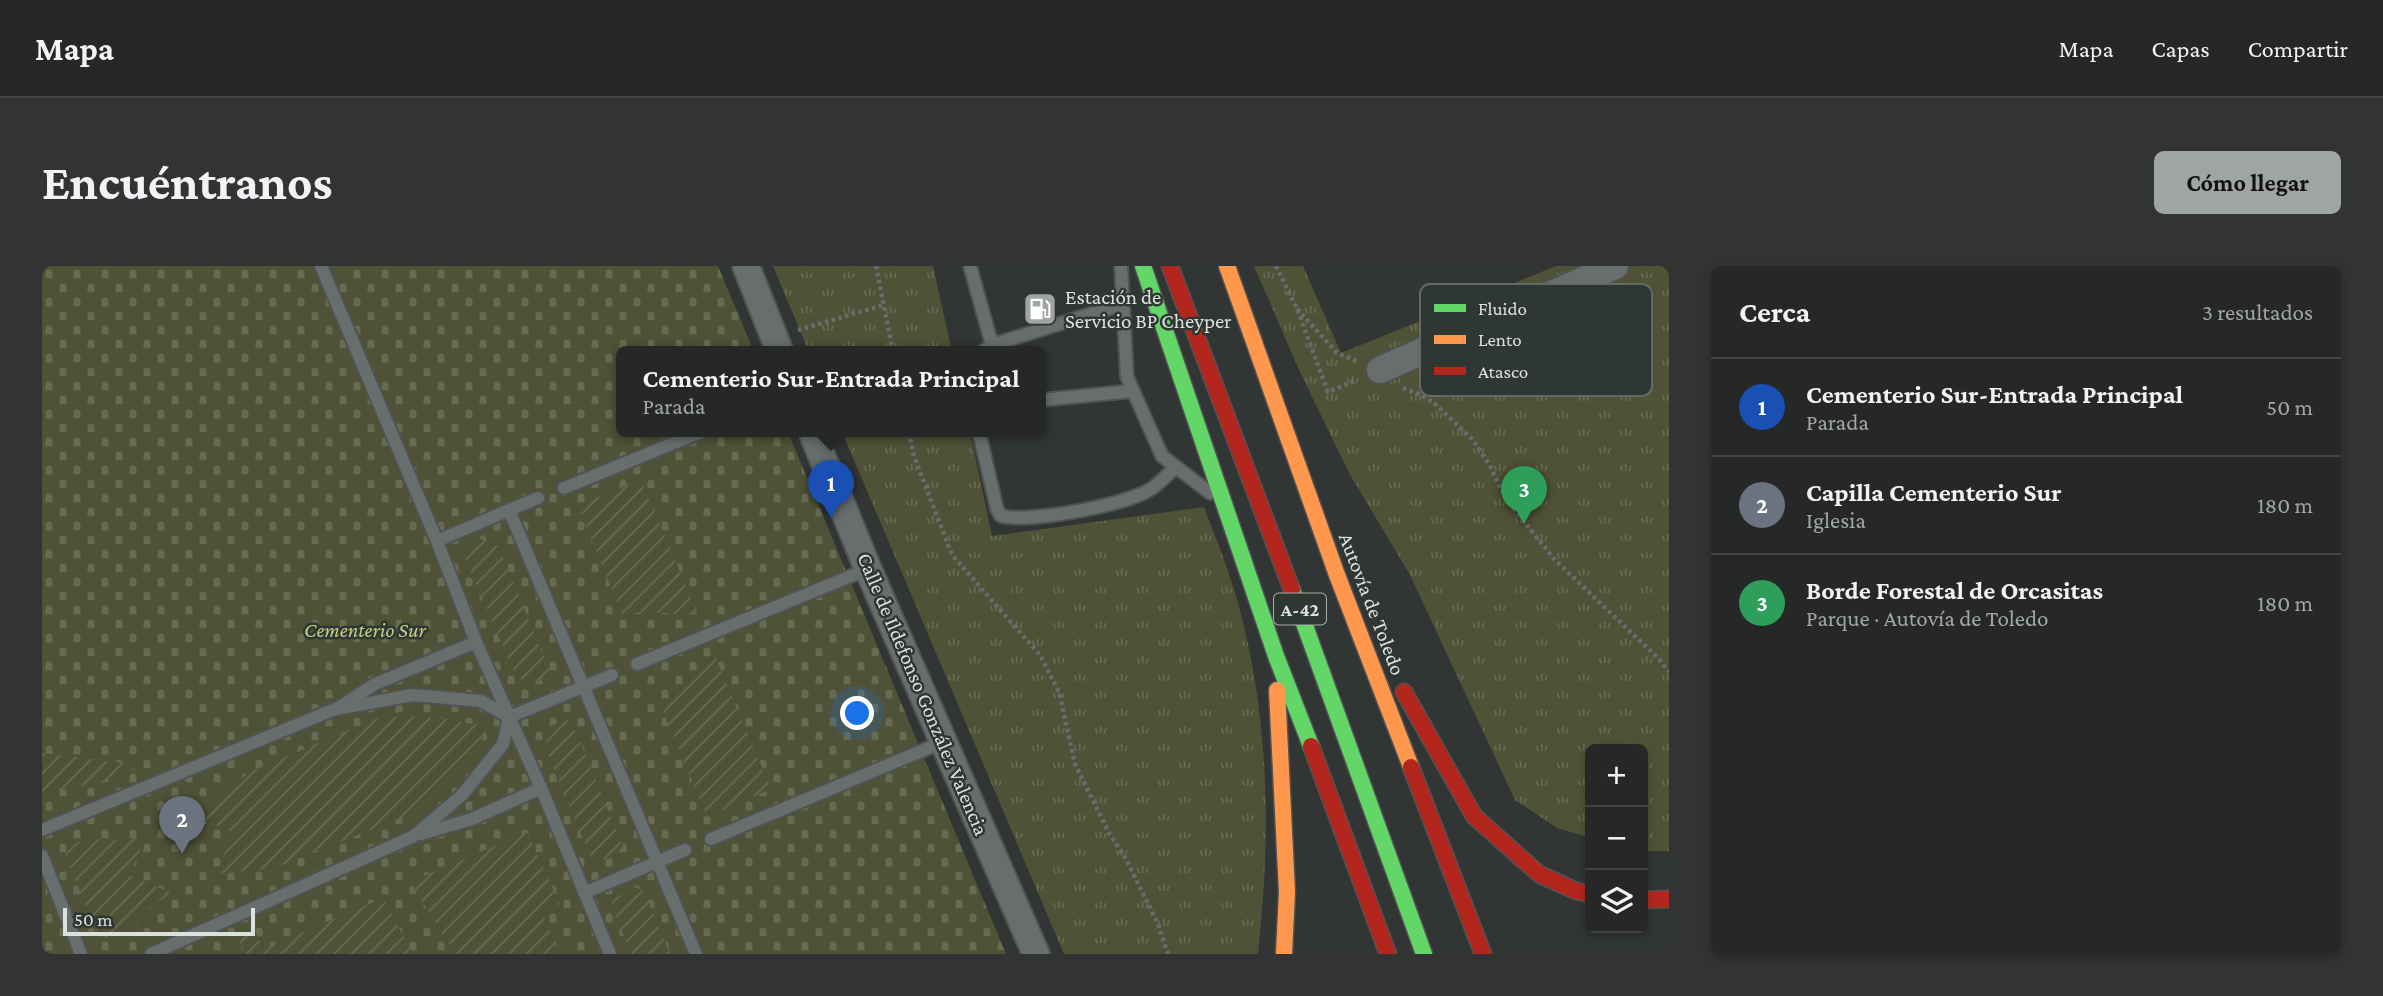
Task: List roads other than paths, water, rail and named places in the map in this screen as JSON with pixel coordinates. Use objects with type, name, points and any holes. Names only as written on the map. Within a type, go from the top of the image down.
[{"type":"highway","points":[[1143,266],[1276,656],[1388,954]]},
{"type":"highway","name":"A-42","points":[[1170,266],[1257,492],[1424,954]]},
{"type":"highway","name":"Autovía de Toledo","points":[[1227,266],[1337,575],[1483,954]]},
{"type":"highway","points":[[1337,575],[1474,817],[1539,874],[1585,893]]},
{"type":"highway","points":[[1276,656],[1287,892],[1284,954]]},
{"type":"highway","points":[[1648,900],[1669,899]]},
{"type":"street","points":[[746,266],[777,344]]},
{"type":"street","points":[[1579,284],[1615,266]]},
{"type":"street","points":[[1389,379],[1420,364]]},
{"type":"street","name":"Calle de Ildefonso González Valencia","points":[[814,437],[868,569],[1035,954]]},
{"type":"lane","points":[[321,266],[437,541],[476,642],[541,788],[610,954]]},
{"type":"lane","points":[[970,266],[986,346]]},
{"type":"lane","points":[[1121,266],[1127,377],[1133,391],[1162,456],[1226,505]]},
{"type":"lane","points":[[996,346],[1123,304]]},
{"type":"lane","points":[[1046,400],[1133,391]]},
{"type":"lane","points":[[564,488],[689,437]]},
{"type":"lane","points":[[980,437],[996,509],[1001,516],[1013,519],[1087,509],[1127,500],[1152,488],[1176,467]]},
{"type":"lane","points":[[437,541],[538,498]]},
{"type":"lane","points":[[509,510],[696,954]]},
{"type":"lane","points":[[638,664],[868,569]]},
{"type":"lane","points":[[42,830],[335,709],[375,684],[476,642]]},
{"type":"lane","points":[[509,718],[612,675]]},
{"type":"lane","points":[[335,709],[413,695],[481,701],[509,718]]},
{"type":"lane","points":[[414,836],[462,795],[503,744],[509,718]]},
{"type":"lane","points":[[711,839],[943,742]]},
{"type":"lane","points":[[151,954],[414,836],[472,819],[541,788]]},
{"type":"lane","points":[[584,892],[685,850]]},
{"type":"lane","points":[[42,856],[81,954]]},
{"type":"place","name":"Estación de Servicio BP Cheyper","points":[[1040,309]]},
{"type":"place","name":"Cementerio Sur-Entrada Principal","points":[[831,518]]},
{"type":"place","name":"Borde Forestal de Orcasitas","points":[[1524,524]]},
{"type":"place","name":"Capilla Cementerio Sur","points":[[182,854]]},
{"type":"park label","name":"Cementerio Sur","points":[[365,630]]}]
